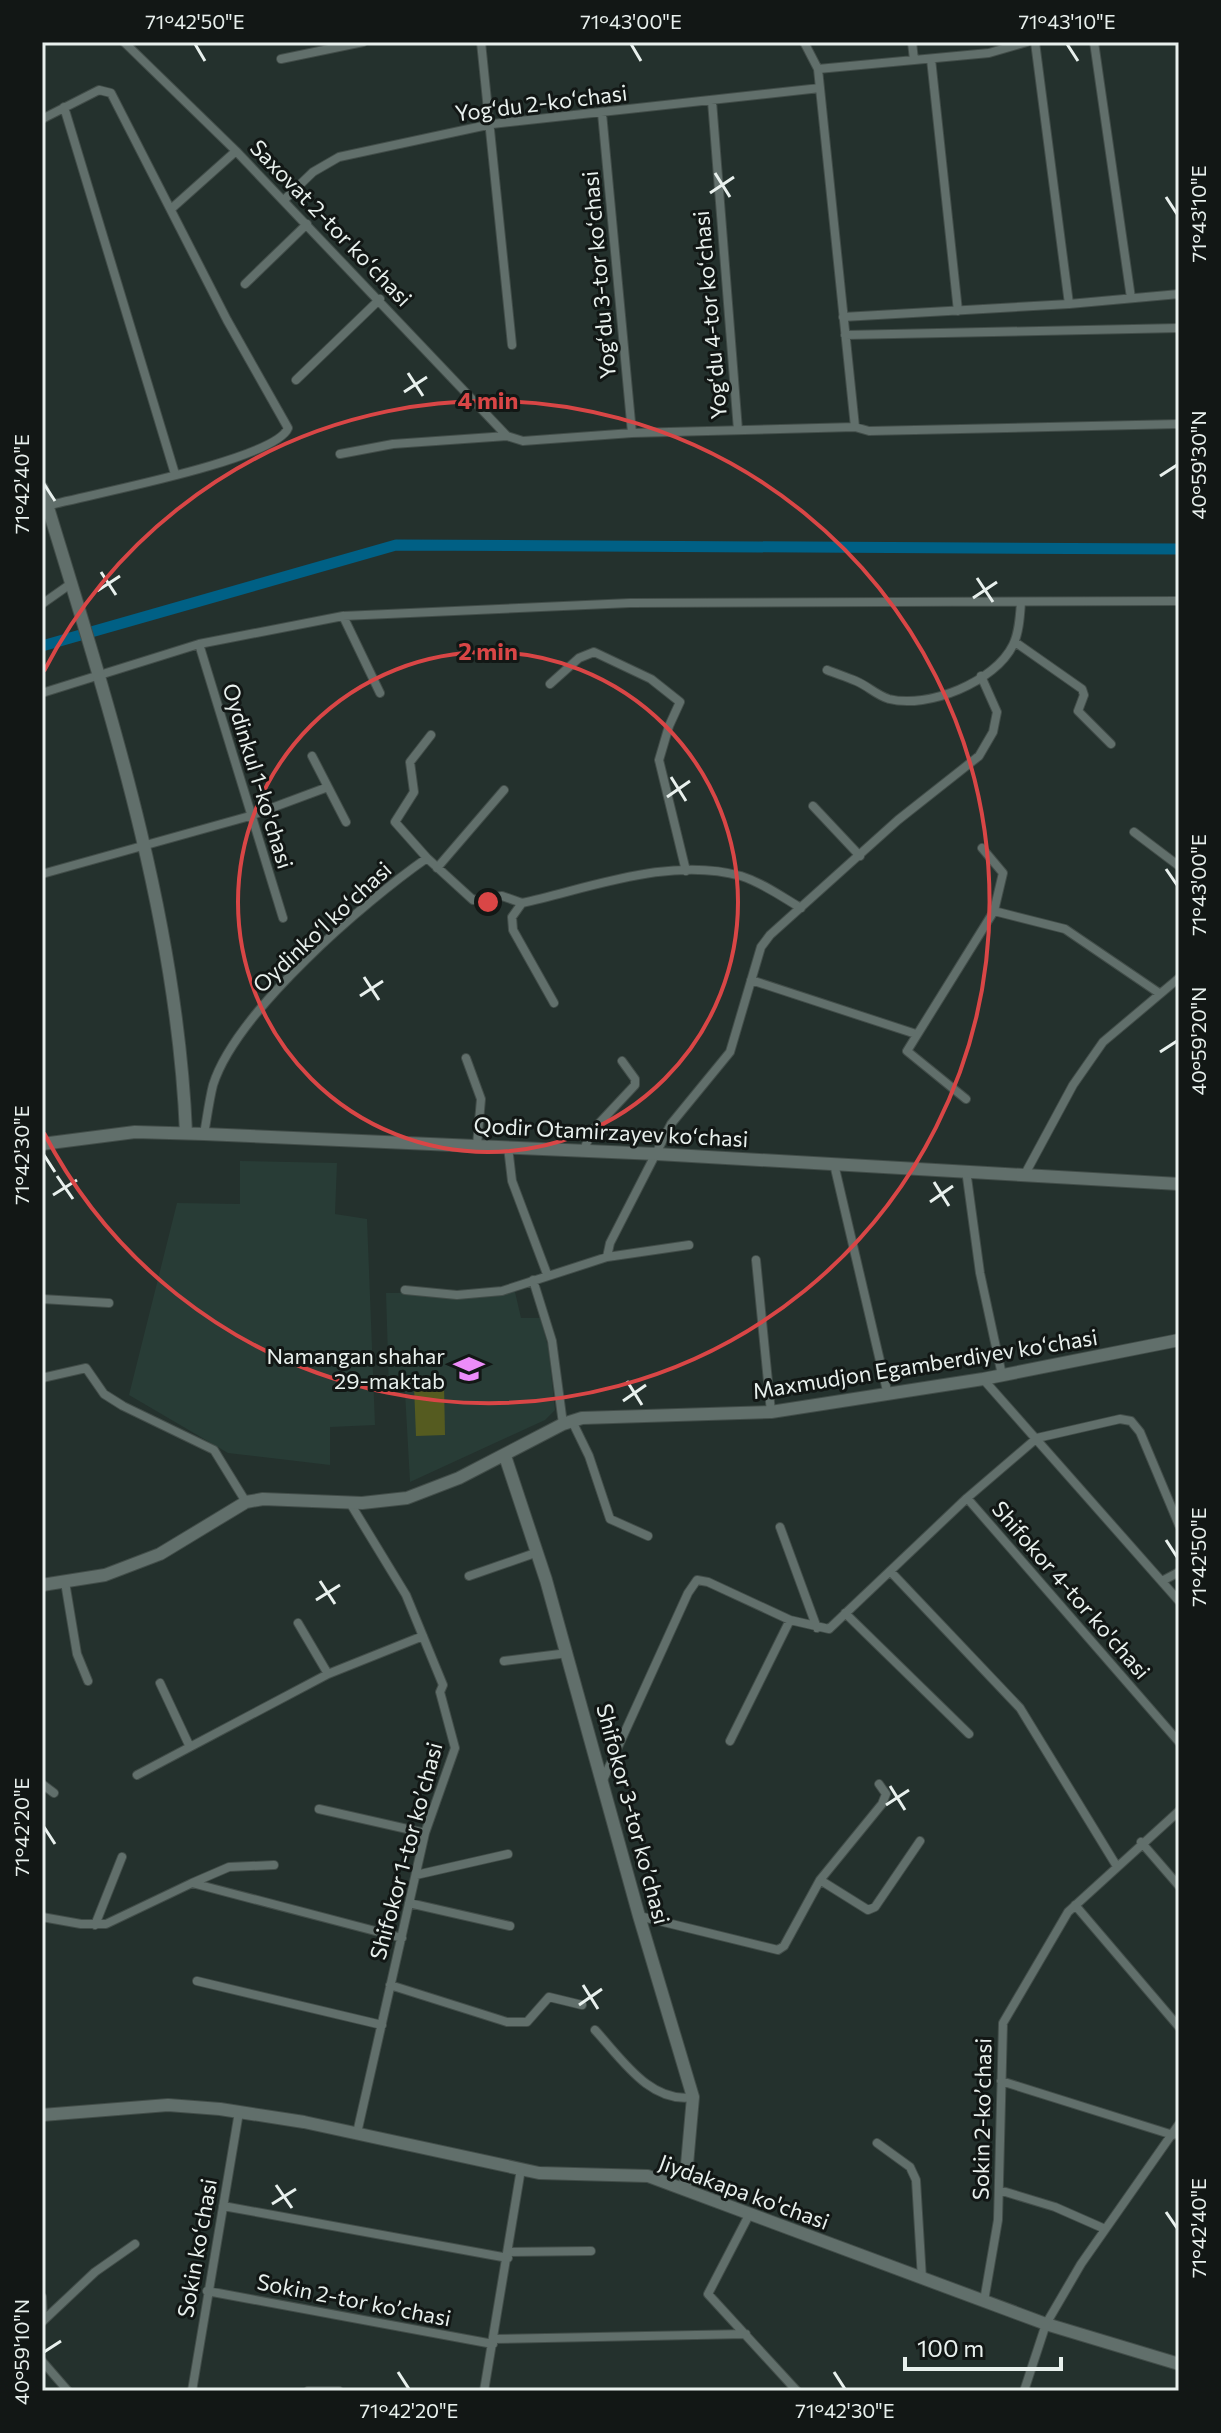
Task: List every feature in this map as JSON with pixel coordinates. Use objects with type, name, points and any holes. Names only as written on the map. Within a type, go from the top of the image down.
[{"type":"street","name":"Saxovat 2-tor koʻchasi","points":[[124,42],[284,200],[507,436]]},
{"type":"street","points":[[281,59],[363,42]]},
{"type":"street","points":[[481,42],[492,124],[512,345]]},
{"type":"street","points":[[804,42],[818,69],[855,427]]},
{"type":"street","points":[[912,42],[914,60]]},
{"type":"street","points":[[1035,42],[1069,304]]},
{"type":"street","points":[[1094,42],[1131,298]]},
{"type":"street","points":[[818,69],[989,53],[1023,43]]},
{"type":"street","points":[[931,59],[958,311]]},
{"type":"street","name":"Yogʻdu 2-koʻchasi","points":[[284,200],[313,172],[339,157],[492,124],[820,88]]},
{"type":"street","points":[[42,119],[99,90],[110,92],[227,320],[288,427],[281,438],[241,459],[45,506]]},
{"type":"street","name":"Yogʻdu 4-tor koʻchasi","points":[[712,101],[738,430]]},
{"type":"street","points":[[64,107],[175,474]]},
{"type":"street","name":"Yogʻdu 3-tor koʻchasi","points":[[602,113],[632,433]]},
{"type":"street","points":[[171,209],[236,151]]},
{"type":"street","points":[[245,284],[307,224]]},
{"type":"street","points":[[843,317],[1069,304],[1179,294]]},
{"type":"street","points":[[296,380],[380,299]]},
{"type":"street","points":[[845,335],[1179,328]]},
{"type":"street","points":[[340,454],[393,444],[507,436],[523,441],[632,433],[738,430],[855,427],[869,431],[1179,424]]},
{"type":"street","points":[[42,488],[143,846],[178,1016],[186,1133]]},
{"type":"street","points":[[42,604],[71,590]]},
{"type":"street","points":[[42,693],[96,672],[199,644],[343,616],[630,603],[1179,601]]},
{"type":"street","points":[[827,670],[859,682],[877,694],[900,700],[950,692],[981,676],[1003,659],[1015,642],[1021,602]]},
{"type":"street","points":[[343,616],[380,693]]},
{"type":"street","points":[[1015,642],[1082,689],[1084,695],[1078,711],[1111,744]]},
{"type":"street","name":"Oydinkul 1-ko'chasi","points":[[199,644],[283,918]]},
{"type":"street","points":[[550,684],[579,658],[594,652],[651,679],[679,701],[681,707],[669,726],[659,760],[686,871]]},
{"type":"street","points":[[607,1257],[610,1243],[682,1107],[730,1052],[761,947],[898,820],[979,756],[993,732],[997,712],[981,676]]},
{"type":"street","points":[[431,735],[409,765],[414,792],[395,822],[469,898],[502,896],[522,903],[615,881],[686,871],[738,875],[756,881],[801,908]]},
{"type":"street","points":[[312,756],[346,822]]},
{"type":"street","points":[[42,874],[250,816],[328,787]]},
{"type":"street","points":[[437,868],[504,790]]},
{"type":"street","points":[[813,806],[860,856]]},
{"type":"street","points":[[1134,832],[1179,866]]},
{"type":"street","points":[[966,1099],[908,1055],[907,1049],[994,911],[1003,873],[982,848]]},
{"type":"street","name":"Oydinkoʻl koʻchasi","points":[[204,1134],[214,1084],[254,1018],[284,983],[364,906],[427,858]]},
{"type":"street","points":[[522,903],[512,917],[513,930],[554,1003]]},
{"type":"street","points":[[994,911],[1065,929],[1159,993]]},
{"type":"street","points":[[1025,1174],[1073,1085],[1103,1042],[1179,978]]},
{"type":"street","points":[[751,980],[916,1034]]},
{"type":"street","points":[[466,1058],[481,1099],[477,1145]]},
{"type":"street","points":[[584,1150],[591,1132],[635,1085],[635,1079],[622,1061]]},
{"type":"street","name":"Qodir Otamirzayev koʻchasi","points":[[42,1144],[135,1132],[186,1133],[584,1150],[1179,1184]]},
{"type":"street","points":[[508,1147],[512,1181],[547,1274]]},
{"type":"street","points":[[834,1164],[888,1395]]},
{"type":"street","points":[[966,1170],[980,1273],[1002,1375]]},
{"type":"street","points":[[405,1290],[477,1295],[502,1291],[547,1274],[594,1264],[607,1257],[689,1245]]},
{"type":"street","points":[[756,1260],[771,1412]]},
{"type":"street","points":[[533,1280],[552,1341],[567,1423],[589,1456],[610,1519],[648,1536]]},
{"type":"street","points":[[42,1299],[109,1303]]},
{"type":"street","name":"Maxmudjon Egamberdiyev koʻchasi","points":[[42,1585],[105,1575],[160,1554],[246,1502],[274,1499],[384,1502],[427,1492],[567,1423],[597,1417],[771,1412],[983,1379],[1179,1340]]},
{"type":"street","points":[[42,1378],[86,1368],[104,1394],[220,1455],[246,1502]]},
{"type":"street","points":[[983,1379],[1179,1601]]},
{"type":"street","points":[[602,1781],[694,1583],[703,1580],[790,1620],[829,1629],[967,1498],[1037,1438],[1110,1421],[1131,1421],[1140,1432],[1179,1525]]},
{"type":"street","name":"Shifokor 3-tor koʼchasi","points":[[505,1456],[568,1653],[639,1916],[693,2097],[685,2187]]},
{"type":"street","name":"Shifokor 4-tor ko'chasi","points":[[967,1498],[1179,1742]]},
{"type":"street","name":"Shifokor 1-tor koʼchasi","points":[[350,1503],[406,1595],[443,1685],[440,1692],[455,1748],[425,1833],[357,2133]]},
{"type":"street","points":[[780,1527],[817,1628]]},
{"type":"street","points":[[469,1576],[538,1552]]},
{"type":"street","points":[[890,1571],[1020,1708],[1116,1865]]},
{"type":"street","points":[[1162,1581],[1179,1572]]},
{"type":"street","points":[[65,1582],[77,1654],[88,1681]]},
{"type":"street","points":[[845,1613],[969,1734]]},
{"type":"street","points":[[730,1741],[790,1620]]},
{"type":"street","points":[[298,1623],[328,1674]]},
{"type":"street","points":[[137,1775],[328,1674],[423,1636]]},
{"type":"street","points":[[504,1661],[568,1653]]},
{"type":"street","points":[[160,1683],[189,1745]]},
{"type":"street","points":[[42,1784],[54,1793]]},
{"type":"street","points":[[639,1916],[778,1950],[784,1946],[820,1880],[882,1804],[886,1794],[879,1784]]},
{"type":"street","points":[[319,1809],[425,1833]]},
{"type":"street","name":"Sokin 2-koʼchasi","points":[[984,2301],[998,2220],[1003,2023],[1075,1905],[1141,1842],[1179,1811]]},
{"type":"street","points":[[820,1880],[868,1910],[875,1907],[920,1841]]},
{"type":"street","points":[[1141,1842],[1179,1886]]},
{"type":"street","points":[[416,1875],[508,1854]]},
{"type":"street","points":[[95,1925],[122,1857]]},
{"type":"street","points":[[42,1917],[95,1925],[125,1916],[229,1867],[274,1865]]},
{"type":"street","points":[[192,1883],[402,1938]]},
{"type":"street","points":[[409,1903],[510,1926]]},
{"type":"street","points":[[1075,1905],[1179,2027]]},
{"type":"street","points":[[197,1981],[382,2025]]},
{"type":"street","points":[[390,1985],[507,2022],[527,2022],[549,1997],[582,2005]]},
{"type":"street","points":[[595,2030],[647,2085],[663,2095],[679,2099],[693,2097]]},
{"type":"street","points":[[1001,2081],[1173,2135]]},
{"type":"street","name":"Jiydakapa ko'chasi","points":[[42,2115],[168,2105],[239,2112],[357,2133],[539,2173],[648,2176],[685,2187],[749,2215],[1046,2324],[1179,2364]]},
{"type":"street","name":"Sokin koʻchasi","points":[[192,2391],[239,2112]]},
{"type":"street","points":[[1024,2391],[1046,2324],[1105,2229],[1179,2124]]},
{"type":"street","points":[[877,2143],[910,2167],[916,2180],[922,2279]]},
{"type":"street","points":[[484,2391],[521,2169]]},
{"type":"street","points":[[999,2190],[1055,2207],[1105,2229]]},
{"type":"street","points":[[223,2206],[508,2255],[591,2251]]},
{"type":"street","points":[[749,2215],[708,2294],[797,2391]]},
{"type":"street","points":[[43,2321],[83,2282],[135,2244]]},
{"type":"street","name":"Sokin 2-tor koʼchasi","points":[[207,2291],[494,2342],[746,2334]]},
{"type":"street","points":[[42,2297],[43,2321]]},
{"type":"street","points":[[42,2361],[68,2391]]},
{"type":"street","points":[[308,2391],[339,2391]]},
{"type":"shaded area","points":[[240,1161],[337,1163],[335,1214],[367,1219],[375,1425],[330,1427],[330,1465],[228,1453],[129,1395],[177,1203],[240,1204]]},
{"type":"shaded area","name":"Namangan shahar 29-maktab","points":[[515,1292],[521,1318],[540,1318],[548,1346],[555,1410],[545,1420],[410,1482],[405,1392],[389,1391],[386,1293]]},
{"type":"green space","points":[[444,1385],[445,1435],[416,1436],[414,1386]]},
{"type":"waterway","points":[[42,646],[396,545],[1179,549]]},
{"type":"place","name":"Namangan shahar 29-maktab","points":[[469,1369]]}]
